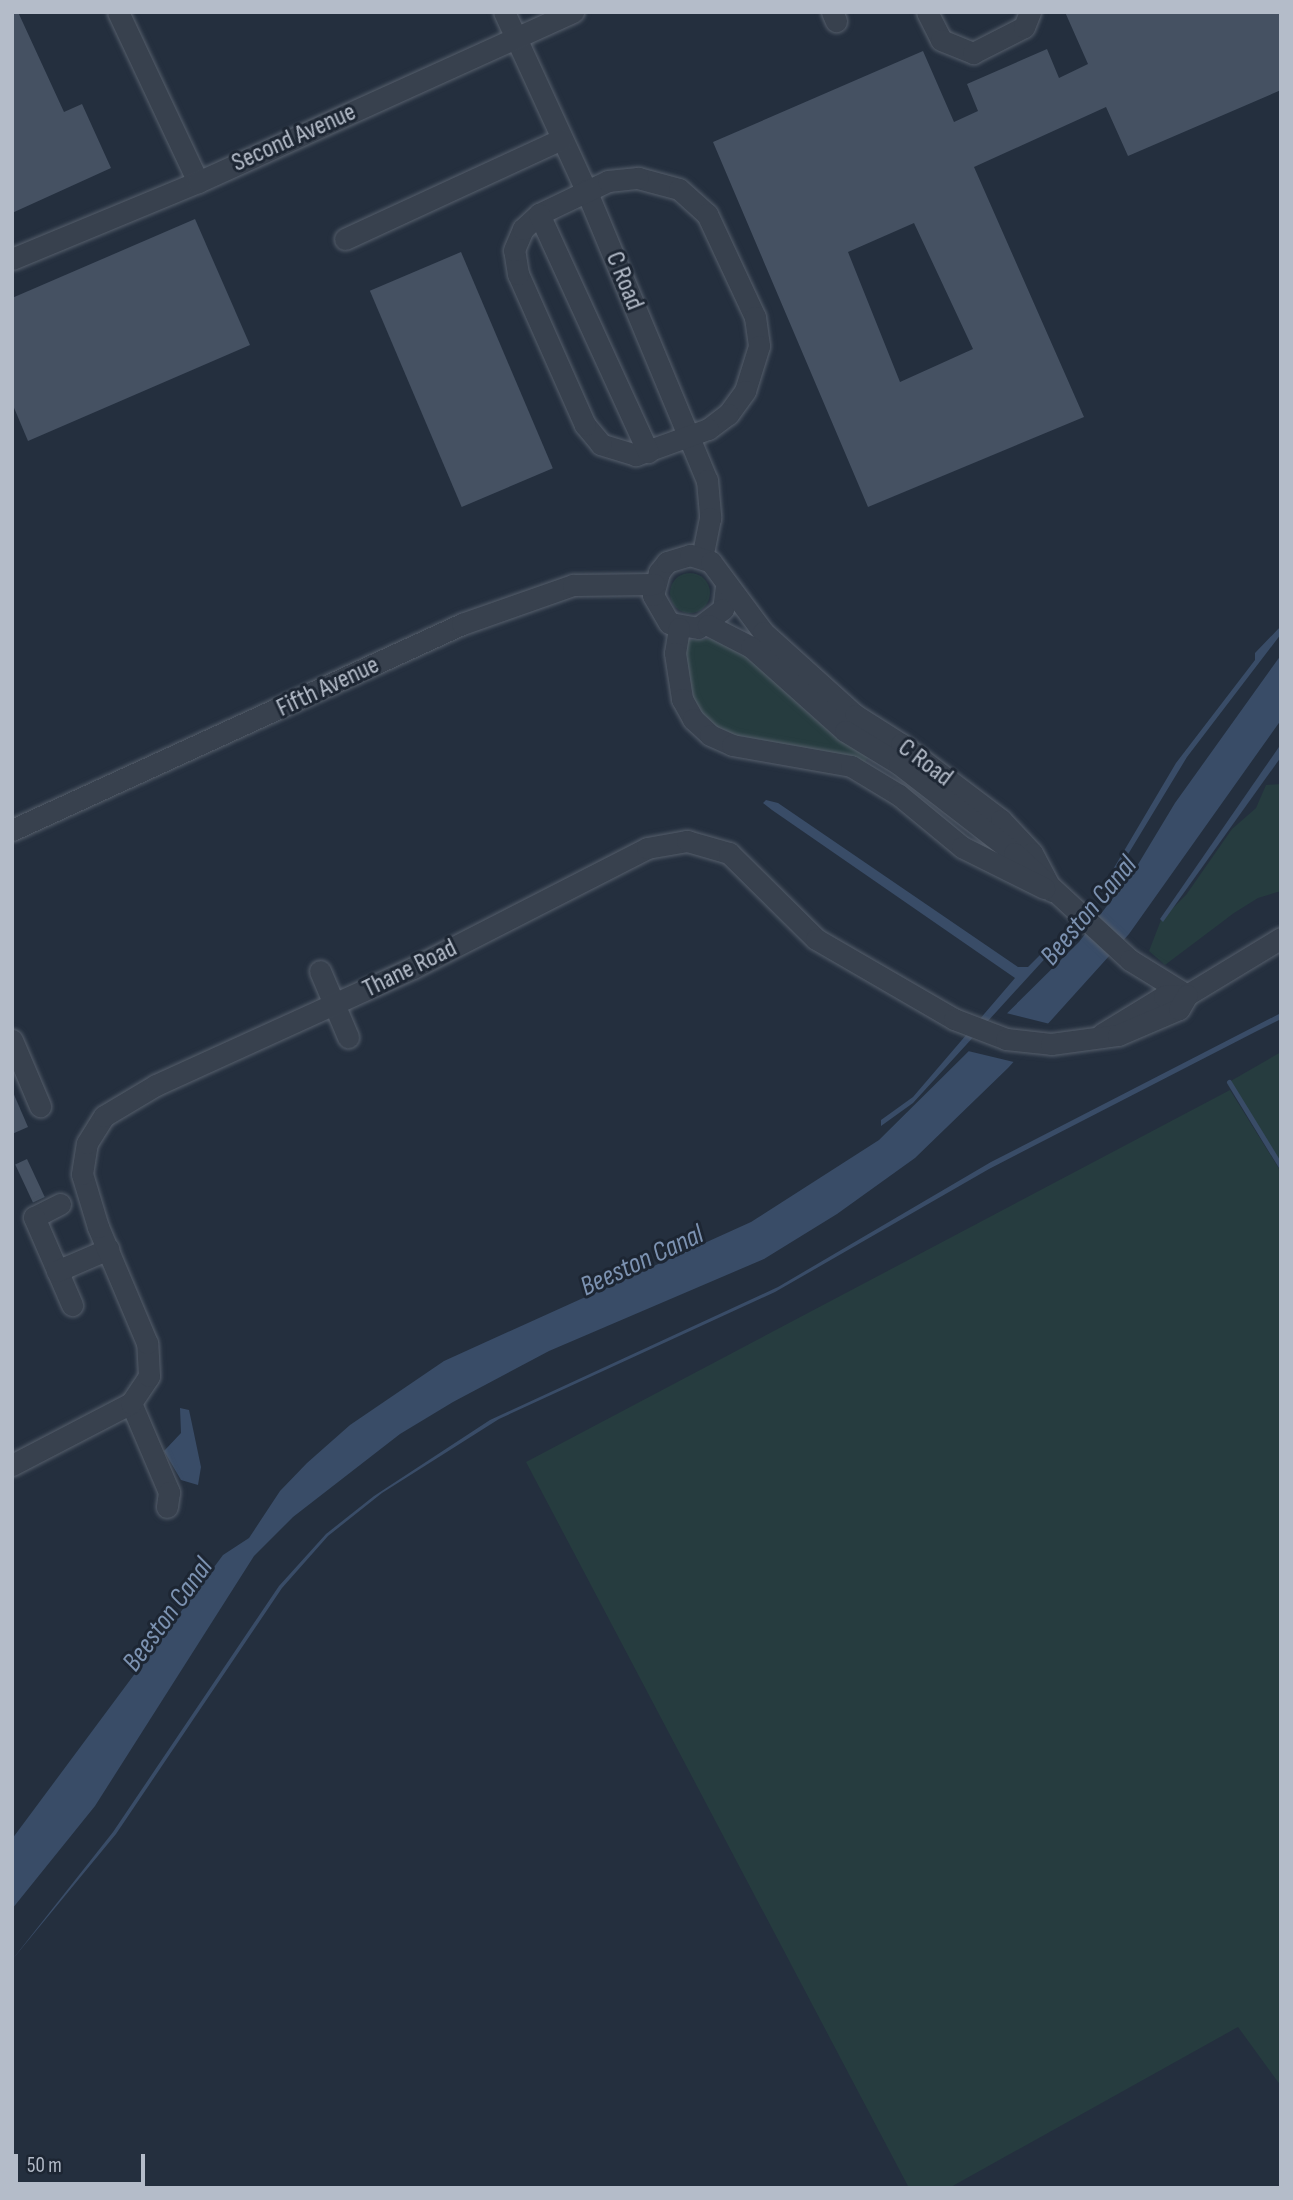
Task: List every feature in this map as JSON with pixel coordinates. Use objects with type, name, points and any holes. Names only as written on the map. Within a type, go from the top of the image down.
[{"type":"street","points":[[118,12],[198,182]]},
{"type":"street","name":"C Road","points":[[504,12],[586,190],[709,491],[710,518],[702,558],[718,569],[726,586],[763,632],[855,715],[901,744],[1001,820],[1032,853],[1052,891]]},
{"type":"street","name":"Second Avenue","points":[[12,260],[198,182],[573,12]]},
{"type":"street","points":[[928,12],[941,40],[973,53],[1024,27],[1030,12]]},
{"type":"street","points":[[345,239],[561,139]]},
{"type":"street","points":[[638,178],[667,183],[690,196],[715,227],[755,317],[759,346],[745,391],[717,423],[648,452],[613,450],[601,444],[585,425],[515,262],[517,238],[539,214],[586,190],[608,181],[638,178]]},
{"type":"street","points":[[539,214],[648,452]]},
{"type":"street","points":[[702,558],[690,555],[667,562],[654,584],[655,605],[669,623],[679,628],[708,625],[723,609],[726,586]]},
{"type":"street","name":"Fifth Avenue","points":[[12,830],[462,624],[573,585],[654,584]]},
{"type":"street","name":"C Road","points":[[708,625],[751,647],[845,731],[899,764],[1014,853],[1052,891],[1130,960],[1187,996]]},
{"type":"street","name":"C Road","points":[[679,628],[675,640],[678,688],[686,709],[701,728],[732,745],[838,762],[861,771],[899,795],[962,847],[1052,891]]},
{"type":"street","name":"C Road","points":[[861,771],[899,764]]},
{"type":"street","name":"Thane Road","points":[[131,1402],[146,1384],[150,1354],[108,1249],[82,1174],[87,1143],[104,1116],[156,1085],[335,1005],[647,848],[687,841],[729,853],[816,939],[954,1019],[1006,1039],[1076,1042],[1100,1036],[1164,996],[1187,996],[1281,938]]},
{"type":"street","points":[[320,971],[348,1037]]},
{"type":"street","points":[[12,1040],[40,1106]]},
{"type":"street","points":[[60,1204],[34,1217],[72,1305]]},
{"type":"street","points":[[57,1271],[108,1249]]},
{"type":"street","points":[[12,1465],[131,1402],[169,1492],[167,1507]]},
{"type":"green space","points":[[690,573],[698,574],[704,579],[709,585],[709,601],[704,607],[698,612],[690,613],[682,612],[676,607],[671,601],[670,593],[671,585],[676,579],[682,574]]},
{"type":"green space","points":[[714,639],[736,646],[831,733],[869,754],[863,766],[729,737],[693,707],[683,640]]},
{"type":"green space","points":[[1281,784],[1281,891],[1258,898],[1234,913],[1165,965],[1149,951],[1161,920],[1186,895],[1232,829],[1256,808],[1266,785]]},
{"type":"green space","points":[[1281,1052],[1281,1167],[1229,1082]]},
{"type":"green space","points":[[1230,1090],[1281,1172],[1281,2086],[1238,2027],[949,2188],[909,2188],[526,1462]]},
{"type":"water","points":[[1281,626],[1281,634],[1187,757],[1107,889],[1105,883],[1176,763],[1255,660],[1255,653]]},
{"type":"water","points":[[1281,655],[1281,720],[1129,934],[1008,1068],[915,1158],[837,1214],[764,1259],[549,1351],[453,1402],[400,1434],[293,1517],[254,1556],[95,1806],[12,1909],[12,1839],[223,1555],[249,1538],[280,1491],[307,1463],[350,1425],[444,1361],[751,1222],[879,1140],[1079,942],[1134,871],[1175,803]]},
{"type":"water","points":[[1281,744],[1281,757],[1163,922],[1160,919]]},
{"type":"water","points":[[766,800],[778,803],[1018,967],[1028,967],[1047,948],[1051,952],[913,1103],[881,1126],[881,1120],[913,1097],[1015,978],[772,810],[763,803]]},
{"type":"water","points":[[1281,1013],[1281,1019],[989,1169],[775,1292],[499,1419],[382,1493],[328,1536],[282,1588],[116,1834],[12,1960],[113,1832],[279,1586],[326,1534],[374,1496],[490,1420],[778,1287],[991,1162]]},
{"type":"water","points":[[180,1408],[189,1410],[201,1467],[198,1485],[181,1480],[164,1451],[181,1433]]},
{"type":"pier","points":[[1006,1013],[1054,1025],[1018,1063],[968,1051]]},
{"type":"building","points":[[12,12],[18,12],[64,112],[82,104],[111,168],[12,213]]},
{"type":"building","points":[[1065,12],[1281,12],[1281,90],[1128,156],[1106,107],[974,167],[1084,417],[868,507],[713,142],[923,51],[954,122],[978,111],[967,84],[1047,49],[1059,78],[1088,64]],"holes":[[[914,223],[973,349],[900,382],[848,252]]]},
{"type":"building","points":[[195,219],[250,345],[28,441],[12,403],[12,298]]},
{"type":"building","points":[[461,252],[553,468],[462,507],[370,291]]},
{"type":"building","points":[[12,1090],[28,1127],[12,1134]]},
{"type":"building","points":[[27,1159],[45,1197],[33,1203],[15,1164]]},
{"type":"waterway","points":[[1229,1082],[1281,1167]]},
{"type":"water label","name":"Beeston Canal","points":[[1089,911]]},
{"type":"water label","name":"Beeston Canal","points":[[642,1261]]},
{"type":"water label","name":"Beeston Canal","points":[[168,1615]]}]
